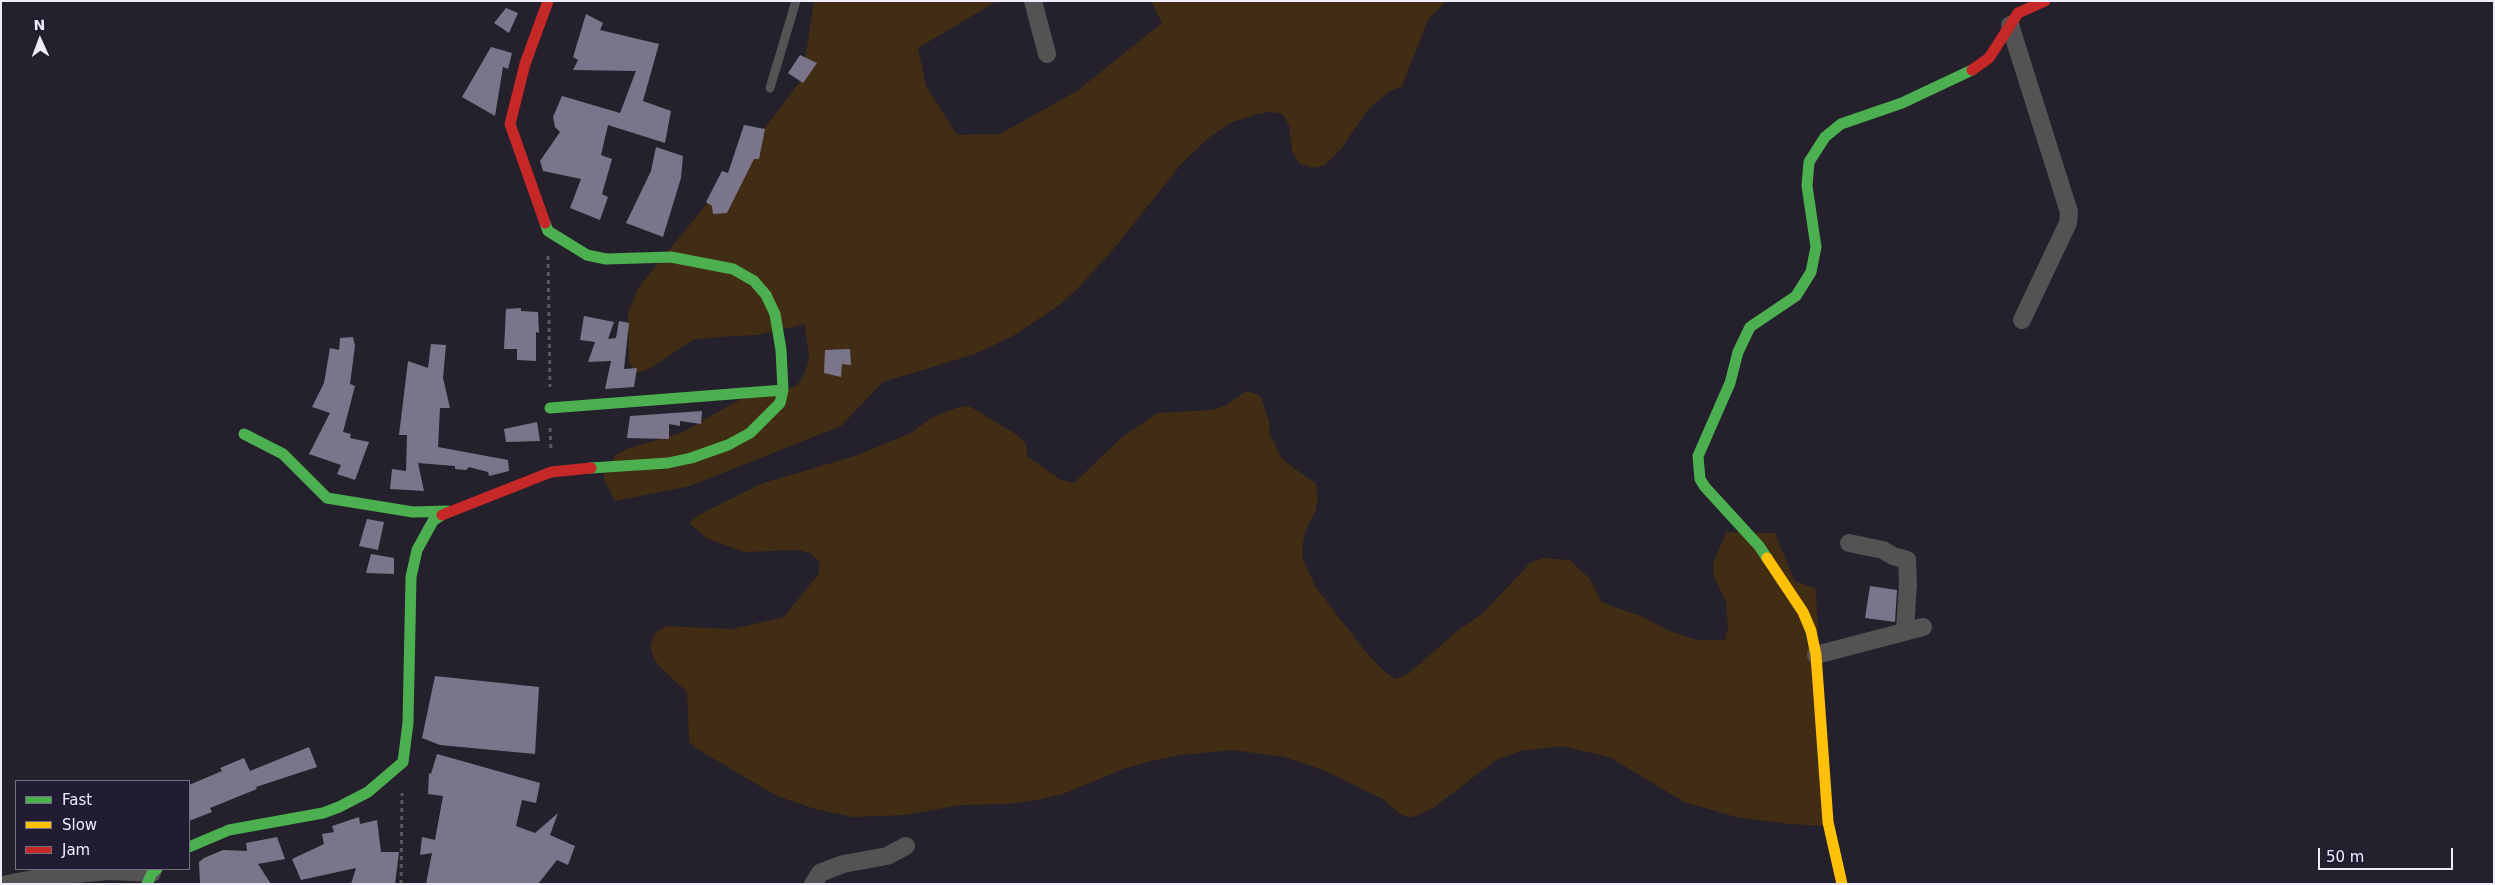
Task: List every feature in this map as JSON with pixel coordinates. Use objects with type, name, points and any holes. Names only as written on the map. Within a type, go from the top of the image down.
[{"type":"street","points":[[190,847],[229,830],[323,813],[368,792],[403,762],[409,695],[410,577],[417,550],[433,521],[448,511],[551,472],[668,463],[691,458],[728,445],[750,433],[780,403],[783,390],[781,350],[775,314],[766,294],[754,282],[733,269],[693,260],[671,258],[606,259],[587,255],[548,231],[510,124],[525,64],[548,1]]},
{"type":"street","points":[[1033,1],[1047,54]]},
{"type":"street","points":[[1842,884],[1828,822],[1816,654],[1811,630],[1803,612],[1760,546],[1700,479],[1698,456],[1730,382],[1738,352],[1750,327],[1796,296],[1811,272],[1816,247],[1807,186],[1809,162],[1825,137],[1841,124],[1902,103],[1967,73],[1989,58],[2010,25],[2025,8],[2045,1]]},
{"type":"street","points":[[2010,25],[2069,212],[2068,223],[2022,320]]},
{"type":"street","points":[[550,408],[783,390]]},
{"type":"street","points":[[244,434],[282,454],[327,498],[413,512],[448,511]]},
{"type":"street","points":[[1849,543],[1883,550],[1893,556],[1907,560],[1908,584],[1905,630]]},
{"type":"street","points":[[1816,654],[1923,627]]},
{"type":"street","points":[[813,884],[820,872],[843,864],[887,856],[906,846]]},
{"type":"street","points":[[8,884],[44,877],[109,871],[152,875]]},
{"type":"lane","points":[[770,88],[796,1]]},
{"type":"path","points":[[548,231],[551,472]]},
{"type":"path","points":[[401,884],[402,790]]},
{"type":"shaded area","points":[[814,1],[997,1],[918,48],[926,86],[957,135],[1000,134],[1077,91],[1162,23],[1151,1],[1446,1],[1428,20],[1402,86],[1389,92],[1369,108],[1341,149],[1324,166],[1311,168],[1299,163],[1292,151],[1289,125],[1282,114],[1269,112],[1233,122],[1211,136],[1183,162],[1112,251],[1077,289],[1058,306],[1013,336],[975,354],[883,382],[841,426],[690,486],[615,501],[603,477],[616,455],[629,448],[681,433],[741,399],[784,391],[797,385],[804,375],[809,360],[805,324],[757,335],[693,340],[649,369],[636,373],[629,362],[628,313],[638,288],[709,201],[802,79]]},
{"type":"shaded area","points":[[1246,391],[1260,395],[1269,421],[1270,435],[1283,460],[1316,484],[1318,497],[1316,510],[1305,532],[1302,547],[1303,559],[1315,586],[1365,651],[1384,671],[1395,679],[1408,674],[1457,631],[1481,615],[1530,563],[1543,558],[1570,560],[1589,578],[1602,602],[1641,616],[1667,630],[1696,640],[1725,640],[1728,627],[1726,602],[1714,577],[1713,564],[1726,532],[1775,533],[1795,582],[1816,588],[1826,826],[1789,824],[1736,817],[1684,802],[1609,757],[1561,746],[1521,751],[1496,760],[1433,808],[1411,818],[1400,814],[1383,799],[1323,770],[1284,757],[1233,750],[1180,755],[1151,761],[1126,768],[1063,794],[1037,800],[1008,804],[960,805],[906,815],[853,817],[815,809],[777,796],[697,749],[689,742],[687,692],[654,659],[650,646],[655,633],[666,626],[732,629],[784,617],[819,573],[819,561],[810,553],[798,550],[745,552],[708,539],[689,523],[699,515],[763,483],[855,456],[911,433],[931,418],[956,408],[969,406],[1016,434],[1026,444],[1027,456],[1061,480],[1074,483],[1122,437],[1158,413],[1211,410],[1225,406]]},
{"type":"building","points":[[506,8],[518,13],[509,33],[494,23]]},
{"type":"building","points":[[586,14],[603,23],[600,30],[659,44],[643,101],[671,111],[665,143],[608,125],[601,155],[612,159],[602,194],[608,197],[600,220],[570,208],[581,179],[543,171],[540,161],[560,132],[555,127],[553,117],[562,96],[620,113],[636,71],[573,70],[578,60],[573,57]]},
{"type":"building","points":[[491,47],[512,53],[508,69],[503,67],[495,116],[462,97]]},
{"type":"building","points":[[800,55],[817,63],[803,83],[788,73]]},
{"type":"building","points":[[744,125],[765,129],[759,159],[754,159],[727,213],[713,214],[712,206],[706,202],[722,171],[728,173]]},
{"type":"building","points":[[656,147],[683,156],[681,178],[663,237],[626,223],[651,171]]},
{"type":"building","points":[[521,308],[521,311],[538,312],[539,333],[536,332],[536,361],[517,360],[517,349],[504,349],[506,309]]},
{"type":"building","points":[[584,316],[614,322],[608,339],[616,338],[619,321],[629,323],[624,369],[637,368],[634,387],[605,389],[611,361],[588,362],[595,342],[580,340]]},
{"type":"building","points":[[353,337],[355,346],[350,384],[355,386],[343,432],[351,434],[350,438],[369,442],[355,480],[337,474],[341,465],[309,454],[330,413],[312,407],[324,383],[330,348],[339,350],[340,338]]},
{"type":"building","points":[[431,344],[446,345],[443,378],[450,408],[440,408],[438,447],[508,460],[509,471],[489,476],[488,472],[469,467],[466,470],[455,469],[455,466],[418,463],[424,491],[390,489],[392,469],[406,471],[407,435],[399,435],[408,361],[428,368]]},
{"type":"building","points":[[850,349],[851,365],[842,364],[841,377],[824,373],[825,350]]},
{"type":"building","points":[[702,411],[701,424],[680,421],[680,426],[669,424],[669,439],[627,438],[630,416]]},
{"type":"building","points":[[537,422],[540,441],[506,442],[504,429]]},
{"type":"building","points":[[367,519],[384,522],[378,550],[359,546]]},
{"type":"building","points":[[371,554],[394,558],[394,574],[366,573]]},
{"type":"building","points":[[1870,586],[1897,590],[1895,622],[1865,618]]},
{"type":"building","points":[[435,676],[539,687],[535,754],[440,745],[422,738]]},
{"type":"building","points":[[309,747],[317,767],[256,787],[257,789],[210,808],[212,812],[190,821],[190,785],[222,771],[220,768],[244,758],[250,771]]},
{"type":"building","points":[[437,754],[540,783],[536,803],[522,800],[516,826],[535,833],[558,813],[550,835],[575,846],[568,865],[557,860],[538,884],[426,884],[432,853],[420,855],[422,837],[435,840],[443,796],[428,794],[429,773],[431,774]]},
{"type":"building","points":[[359,817],[360,824],[377,820],[381,852],[399,852],[395,884],[351,884],[356,868],[301,880],[292,859],[324,844],[322,834],[334,832],[332,826]]},
{"type":"building","points":[[277,837],[285,859],[258,864],[271,884],[200,884],[199,862],[204,858],[223,850],[247,851],[246,843]]},
{"type":"traffic: fast","points":[[1767,558],[1759,546],[1705,487],[1700,479],[1698,456],[1730,383],[1738,352],[1750,327],[1796,296],[1811,272],[1816,247],[1807,186],[1809,162],[1825,137],[1841,124],[1902,103],[1972,70]]},
{"type":"traffic: fast","points":[[545,223],[548,231],[587,255],[606,259],[671,257],[733,269],[754,281],[766,295],[775,314],[781,350],[783,390],[780,403],[750,433],[728,445],[691,458],[668,463],[591,468]]},
{"type":"traffic: fast","points":[[550,408],[783,390]]},
{"type":"traffic: fast","points":[[244,434],[283,454],[327,498],[413,512],[448,511]]},
{"type":"traffic: fast","points":[[190,847],[229,830],[323,813],[339,807],[368,792],[403,762],[408,723],[411,577],[417,550],[433,521],[442,515]]},
{"type":"traffic: fast","points":[[147,884],[152,873],[156,870]]},
{"type":"traffic: slow","points":[[1767,558],[1803,612],[1811,631],[1816,655],[1828,822],[1842,884]]},
{"type":"traffic: jam","points":[[545,223],[510,124],[525,64],[548,1]]},
{"type":"traffic: jam","points":[[1972,70],[1989,58],[2018,13],[2045,1]]},
{"type":"traffic: jam","points":[[442,515],[551,472],[591,468]]}]
